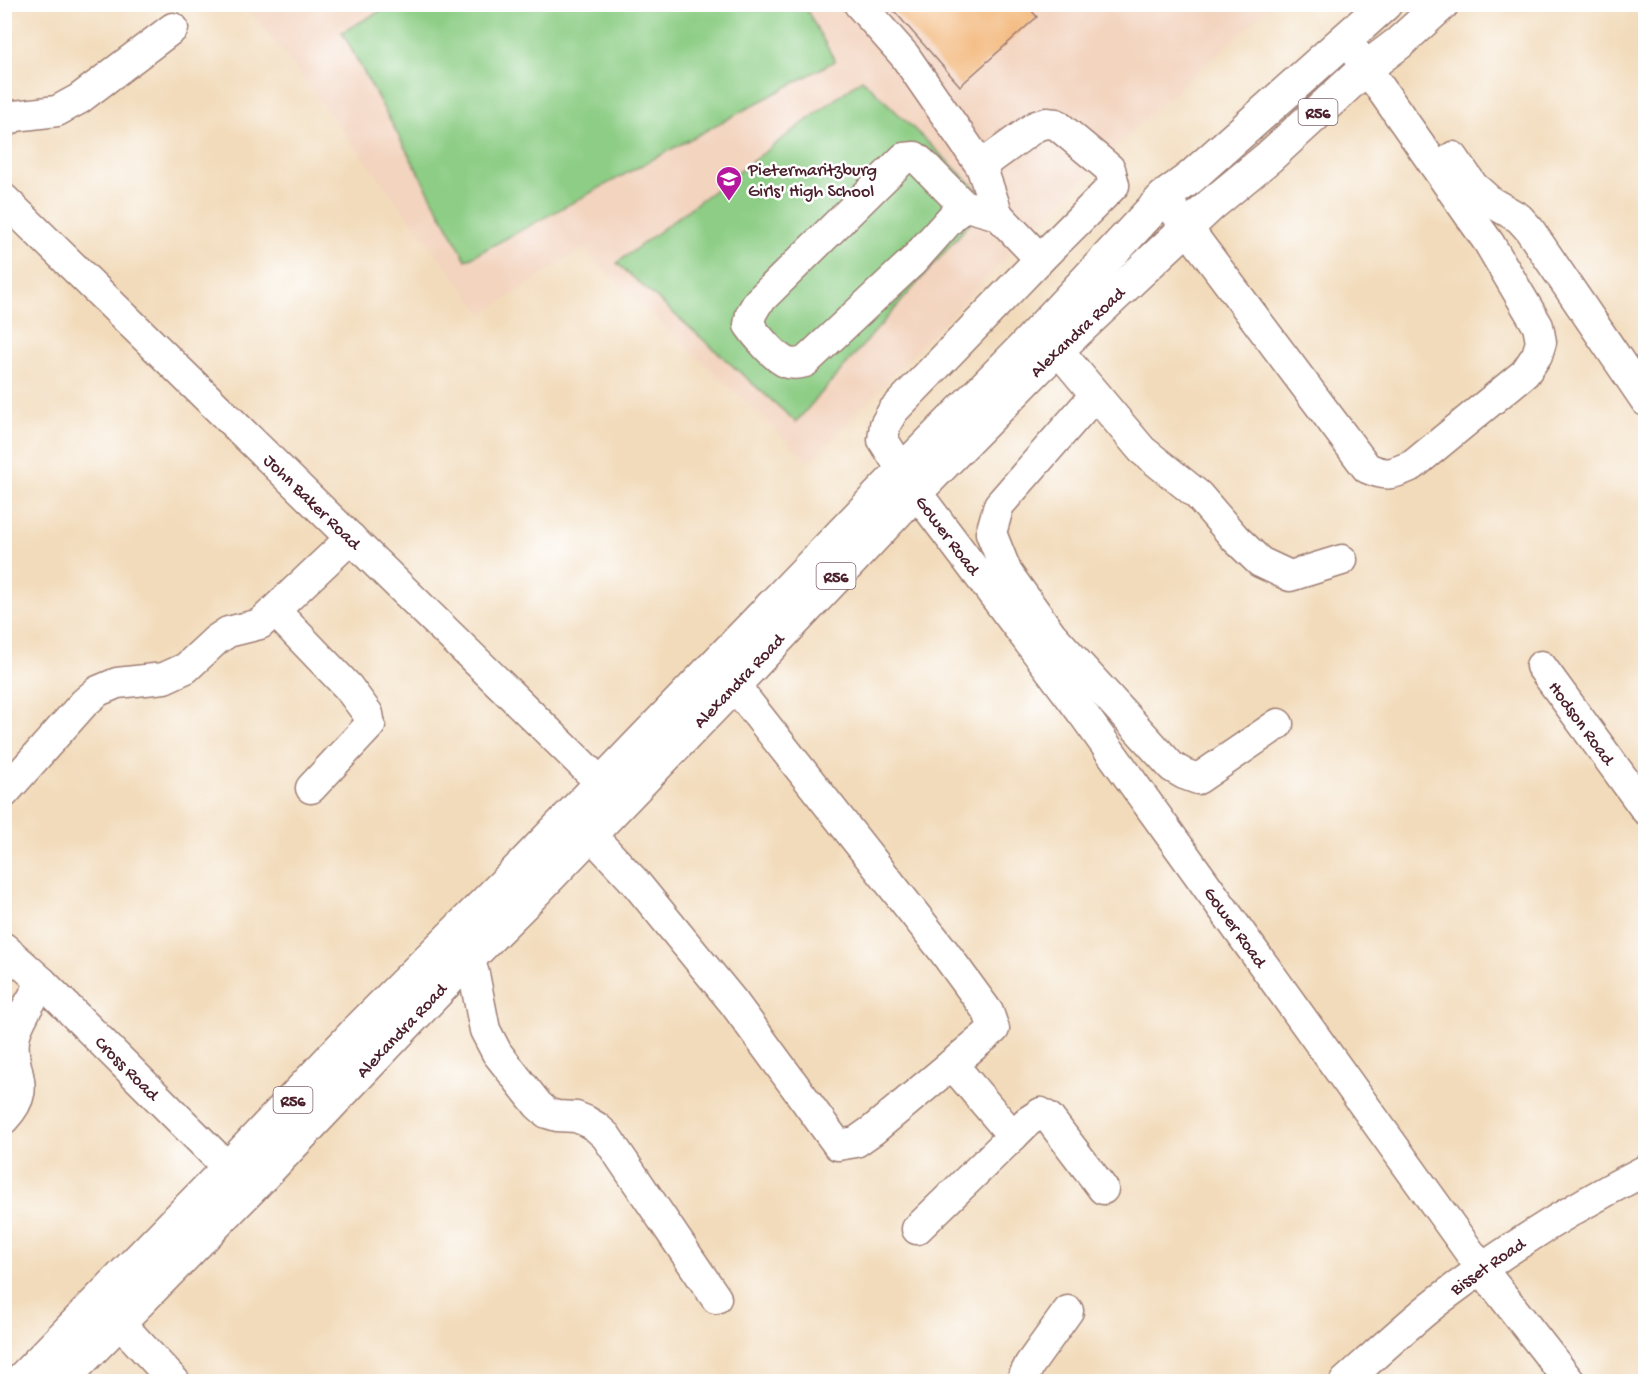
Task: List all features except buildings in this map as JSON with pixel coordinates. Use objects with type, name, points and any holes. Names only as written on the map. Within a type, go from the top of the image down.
[{"type":"main road","name":"Alexandra Road","points":[[19,1382],[109,1310],[239,1178],[357,1031],[464,943],[525,902],[591,834],[611,793],[909,481],[1058,350],[1211,205],[1269,157],[1442,4]]},
{"type":"main road","name":"Alexandra Road","points":[[464,943],[512,876],[734,685],[1025,346],[1164,197],[1190,178],[1346,39],[1376,7]]},
{"type":"main road","name":"Alexandra Road","points":[[60,1382],[109,1310]]},
{"type":"street","points":[[859,4],[905,56],[981,166],[998,215],[1040,259],[1114,185],[1110,169],[1056,124],[1046,123],[1036,126],[981,166]]},
{"type":"street","points":[[1164,197],[1366,468],[1381,474],[1397,472],[1413,465],[1525,373],[1537,355],[1541,342],[1538,326],[1383,56],[1376,7]]},
{"type":"street","points":[[4,123],[15,116],[57,111],[79,99],[172,28]]},
{"type":"street","points":[[1346,39],[1383,56],[1473,186],[1491,202],[1520,218],[1529,228],[1646,401]]},
{"type":"street","points":[[963,205],[913,261],[805,362],[796,364],[783,362],[749,325],[758,302],[904,158],[915,158],[921,162],[963,205],[998,215]]},
{"type":"street","name":"John Baker Road","points":[[4,199],[611,793]]},
{"type":"street","name":"Gower Road","points":[[1040,259],[893,411],[885,425],[883,440],[909,481],[1084,715],[1481,1269],[1570,1382]]},
{"type":"street","points":[[1058,350],[1142,450],[1198,495],[1235,538],[1260,562],[1290,576],[1342,560]]},
{"type":"street","points":[[1095,395],[999,505],[991,533],[1007,573],[1051,634],[1172,767],[1184,774],[1198,779],[1278,724]]},
{"type":"street","points":[[4,793],[84,703],[98,691],[117,683],[164,678],[186,668],[228,632],[260,624],[351,538]]},
{"type":"street","points":[[275,611],[348,687],[368,714],[370,724],[311,788]]},
{"type":"street","name":"Hodson Road","points":[[1541,666],[1646,810]]},
{"type":"street","points":[[591,834],[635,882],[734,1003],[838,1145],[856,1142],[873,1130],[994,1029],[988,1012],[942,949],[734,685]]},
{"type":"street","points":[[464,943],[474,974],[485,1030],[496,1053],[547,1113],[586,1121],[606,1136],[716,1298]]},
{"type":"street","name":"Cross Road","points":[[4,948],[42,982],[239,1178]]},
{"type":"street","points":[[4,1119],[13,1109],[20,1092],[18,1071],[9,1038],[42,982]]},
{"type":"street","points":[[952,1064],[1013,1136]]},
{"type":"street","points":[[917,1229],[1027,1122],[1041,1113],[1049,1118],[1103,1189]]},
{"type":"street","name":"Bisset Road","points":[[1345,1382],[1437,1302],[1481,1269],[1603,1191],[1646,1170]]},
{"type":"street","points":[[109,1310],[175,1382]]},
{"type":"street","points":[[1021,1382],[1030,1364],[1068,1311]]},
{"type":"shaded area","name":"Pietermaritzburg Girls' High School","points":[[246,5],[1271,5],[1105,156],[809,462],[582,249],[483,314]]},
{"type":"green space","points":[[393,4],[804,5],[835,61],[466,260],[342,32]]},
{"type":"green space","points":[[862,79],[989,201],[796,422],[617,263]]},
{"type":"place","name":"Pietermaritzburg Girls' High School","points":[[729,202]]}]
